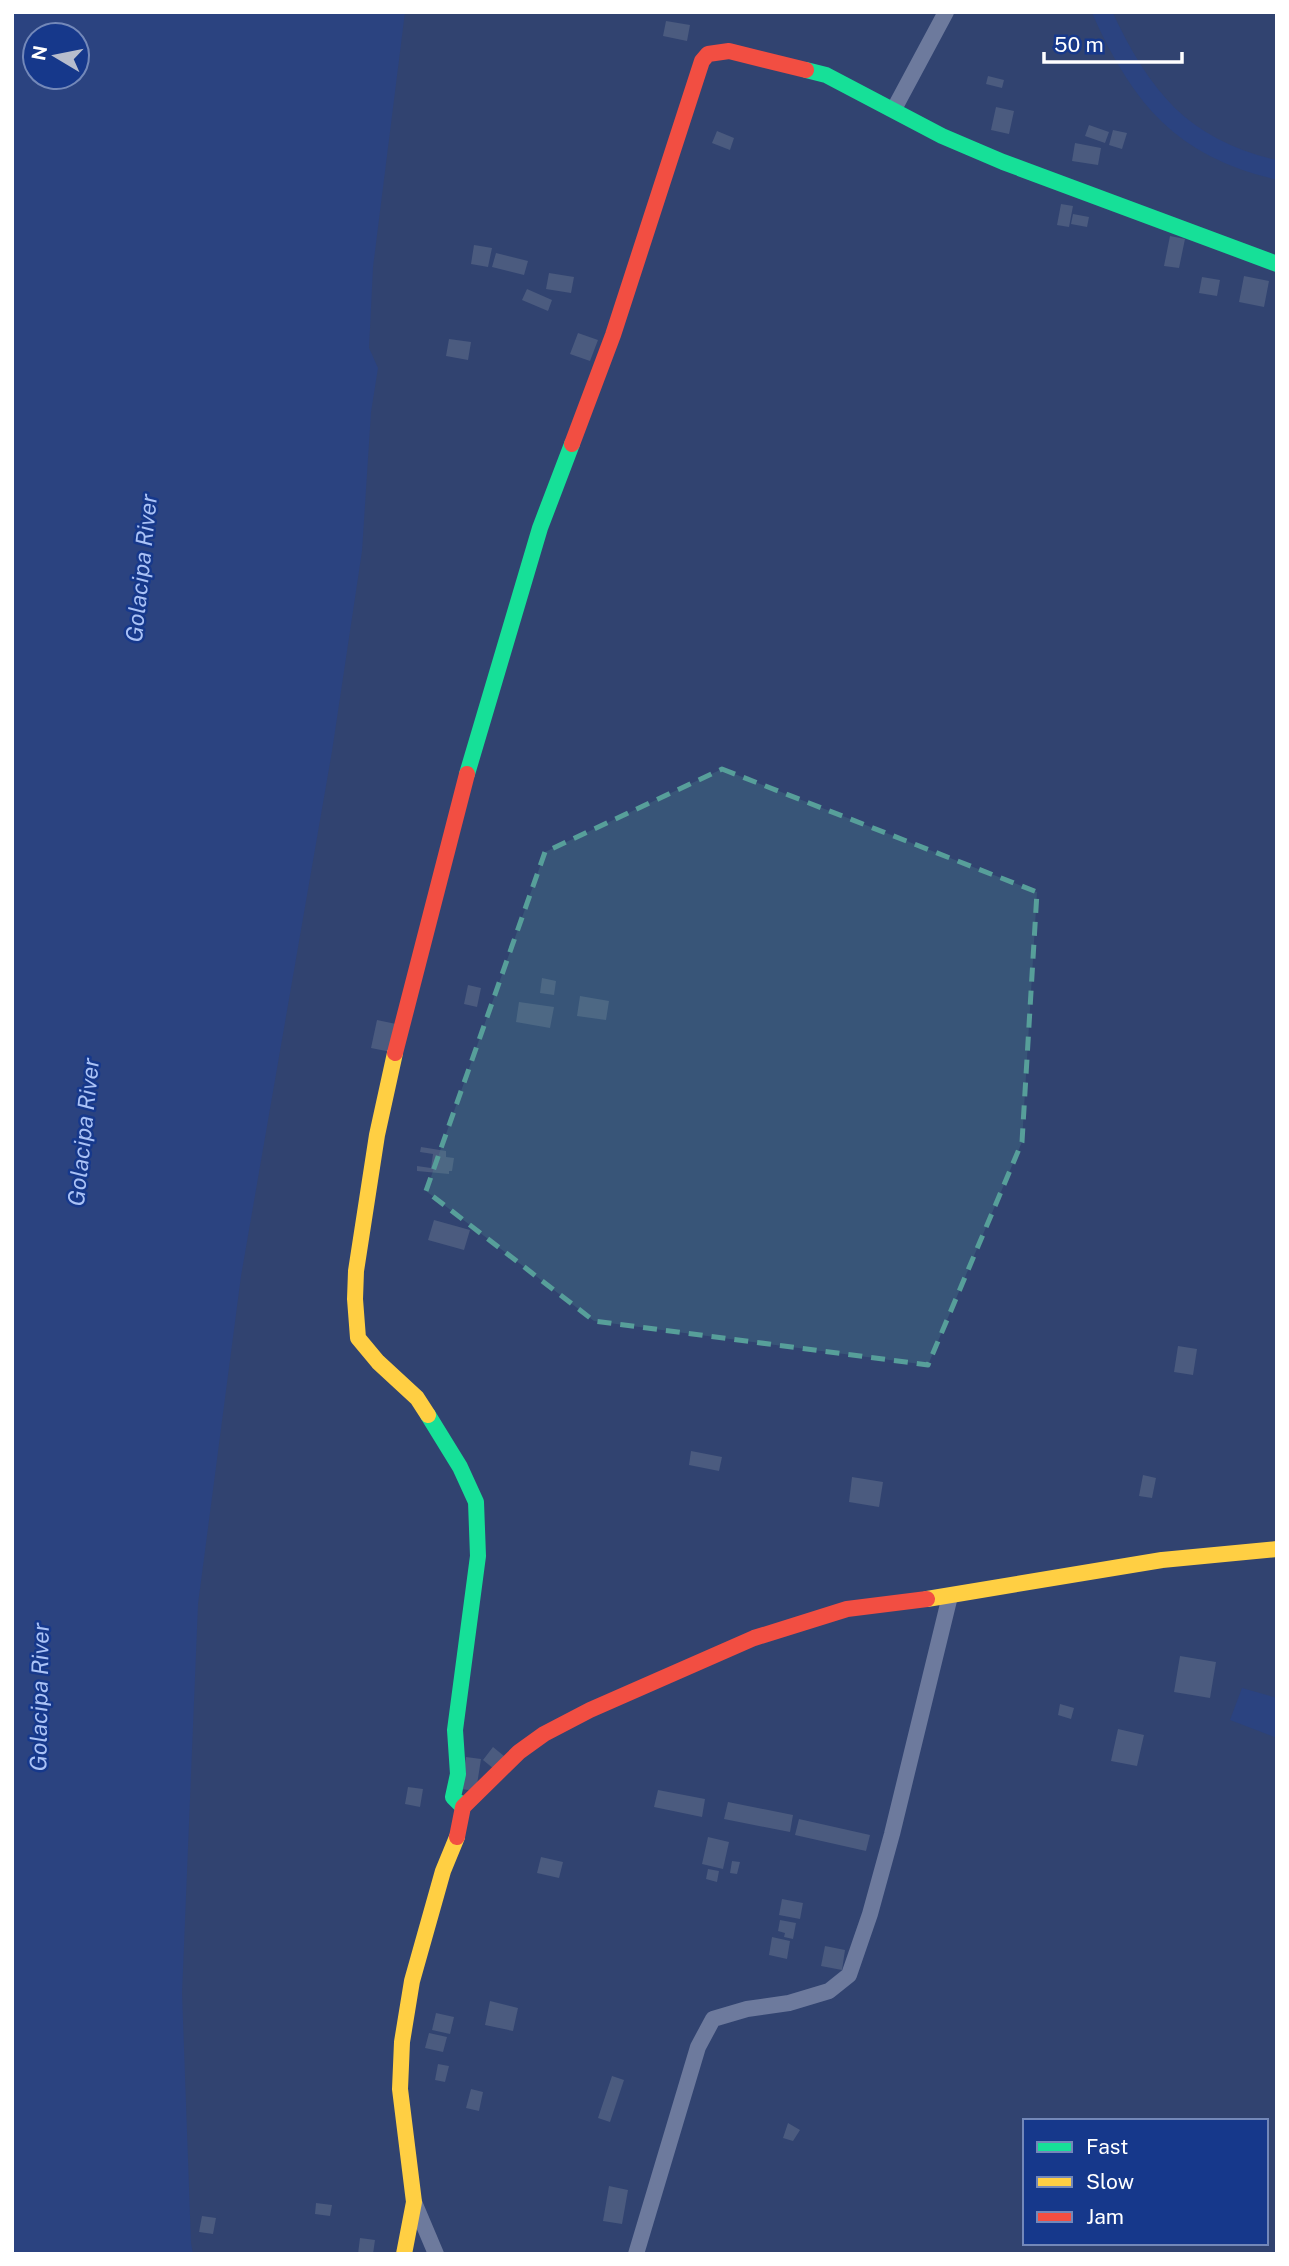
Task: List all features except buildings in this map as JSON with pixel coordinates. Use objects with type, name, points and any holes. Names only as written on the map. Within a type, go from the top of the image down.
[{"type":"street","points":[[894,109],[946,12]]},
{"type":"street","points":[[463,1807],[453,1797],[458,1774],[455,1730],[478,1556],[476,1502],[460,1467],[417,1398],[378,1362],[358,1338],[356,1271],[377,1135],[393,1060],[457,810],[540,528],[613,335],[702,61],[708,54],[729,51],[826,75],[942,135],[1045,180],[1277,264]]},
{"type":"street","points":[[436,2254],[414,2202],[400,2090],[402,2042],[412,1981],[443,1871],[460,1830],[463,1807],[494,1774],[544,1734],[590,1710],[754,1638],[847,1609],[950,1596],[1162,1560],[1277,1549]]},
{"type":"street","points":[[636,2254],[698,2047],[713,2019],[747,2009],[789,2003],[829,1991],[849,1975],[870,1914],[892,1834],[950,1596]]},
{"type":"street","points":[[404,2254],[414,2202]]},
{"type":"highlighted area","points":[[722,769],[1037,892],[1022,1142],[928,1365],[594,1321],[426,1191],[545,852]]},
{"type":"water","name":"Golacipa River","points":[[12,12],[405,12],[373,267],[369,348],[378,368],[371,412],[362,551],[332,751],[241,1276],[198,1604],[182,1993],[193,2254],[12,2254]]},
{"type":"water","points":[[1242,1688],[1277,1698],[1277,1738],[1230,1720]]},
{"type":"waterway","points":[[1102,12],[1132,70],[1168,115],[1215,148],[1244,161],[1277,170]]},
{"type":"traffic: fast","points":[[806,70],[826,75],[942,136],[1003,162],[1277,264]]},
{"type":"traffic: fast","points":[[467,774],[540,528],[572,444]]},
{"type":"traffic: fast","points":[[428,1415],[460,1467],[476,1502],[478,1556],[455,1730],[458,1774],[453,1797],[463,1807]]},
{"type":"traffic: slow","points":[[395,1053],[377,1135],[356,1271],[358,1338],[378,1362],[417,1398],[428,1415]]},
{"type":"traffic: slow","points":[[927,1599],[1162,1560],[1277,1549]]},
{"type":"traffic: slow","points":[[404,2254],[414,2202],[400,2089],[402,2042],[412,1981],[443,1871],[457,1837]]},
{"type":"traffic: jam","points":[[572,444],[613,335],[702,61],[708,54],[729,51],[806,70]]},
{"type":"traffic: jam","points":[[395,1053],[467,774]]},
{"type":"traffic: jam","points":[[457,1837],[463,1807],[519,1752],[544,1734],[590,1710],[754,1638],[847,1609],[927,1599]]}]
